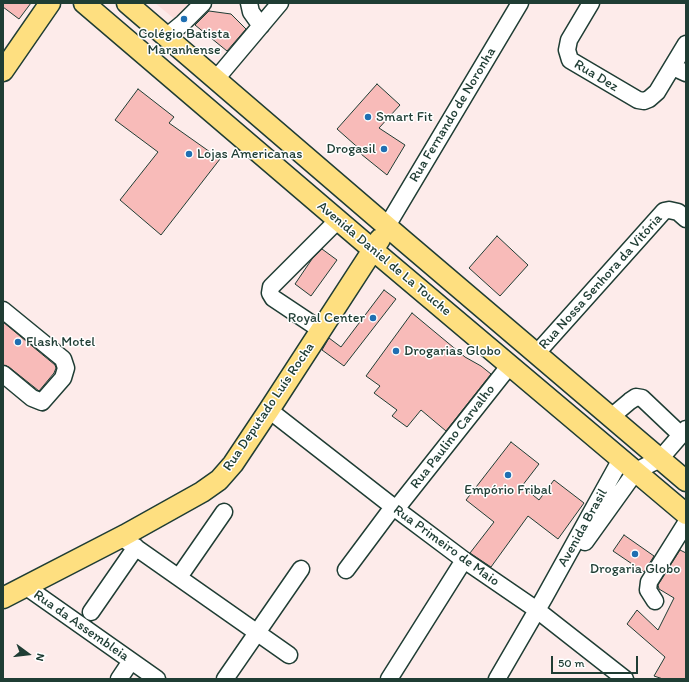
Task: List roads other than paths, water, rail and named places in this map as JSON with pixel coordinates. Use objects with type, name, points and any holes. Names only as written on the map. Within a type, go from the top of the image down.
[{"type":"main road","points":[[3,71],[50,3]]},
{"type":"main road","name":"Avenida Daniel de La Touche","points":[[84,3],[373,250],[686,514]]},
{"type":"main road","name":"Avenida Daniel de La Touche","points":[[128,3],[686,481]]},
{"type":"main road","name":"Rua Deputado Luís Rocha","points":[[3,598],[25,586],[131,541],[219,480],[233,464],[269,410],[387,226]]},
{"type":"main road","points":[[629,465],[640,442]]},
{"type":"street","points":[[166,37],[183,23],[202,3]]},
{"type":"street","points":[[249,3],[251,12],[261,26]]},
{"type":"street","points":[[216,79],[280,3]]},
{"type":"street","name":"Rua Fernando de Noronha","points":[[387,226],[520,3]]},
{"type":"street","name":"Rua Dez","points":[[591,3],[569,40],[567,50],[570,60],[638,100],[644,101],[658,92],[679,70]]},
{"type":"street","points":[[679,70],[686,44]]},
{"type":"street","name":"Rua Nossa Senhora da Vitória","points":[[536,354],[664,211],[669,210],[678,212],[686,219]]},
{"type":"street","points":[[321,330],[273,298],[270,293],[271,287],[338,220]]},
{"type":"street","points":[[3,310],[63,359],[66,368],[64,378],[42,402],[32,398],[3,374]]},
{"type":"street","name":"Rua Paulino Carvalho","points":[[346,570],[394,508],[510,365]]},
{"type":"street","points":[[611,417],[636,397],[642,398],[683,432],[660,459],[629,465]]},
{"type":"street","name":"Rua Primeiro de Maio","points":[[269,410],[394,508],[464,560],[540,604],[625,679]]},
{"type":"street","name":"Avenida Brasil","points":[[497,679],[540,604],[629,465]]},
{"type":"street","points":[[179,577],[224,512]]},
{"type":"street","points":[[655,601],[648,590],[649,582],[686,523]]},
{"type":"street","points":[[91,612],[131,541],[289,655]]},
{"type":"street","points":[[389,679],[464,560]]},
{"type":"street","points":[[225,679],[301,569]]},
{"type":"street","name":"Rua da Assembleia","points":[[25,586],[157,679]]},
{"type":"street","points":[[119,679],[131,661]]},
{"type":"place","name":"Colégio Batista Maranhense","points":[[184,19]]},
{"type":"place","name":"Smart Fit","points":[[368,117]]},
{"type":"place","name":"Drogasil","points":[[384,149]]},
{"type":"place","name":"Lojas Americanas","points":[[189,154]]},
{"type":"place","name":"Royal Center","points":[[373,318]]},
{"type":"place","name":"Flash Motel","points":[[18,342]]},
{"type":"place","name":"Drogarias Globo","points":[[396,351]]},
{"type":"place","name":"Empório Fribal","points":[[508,475]]},
{"type":"place","name":"Drogaria Globo","points":[[635,554]]}]
